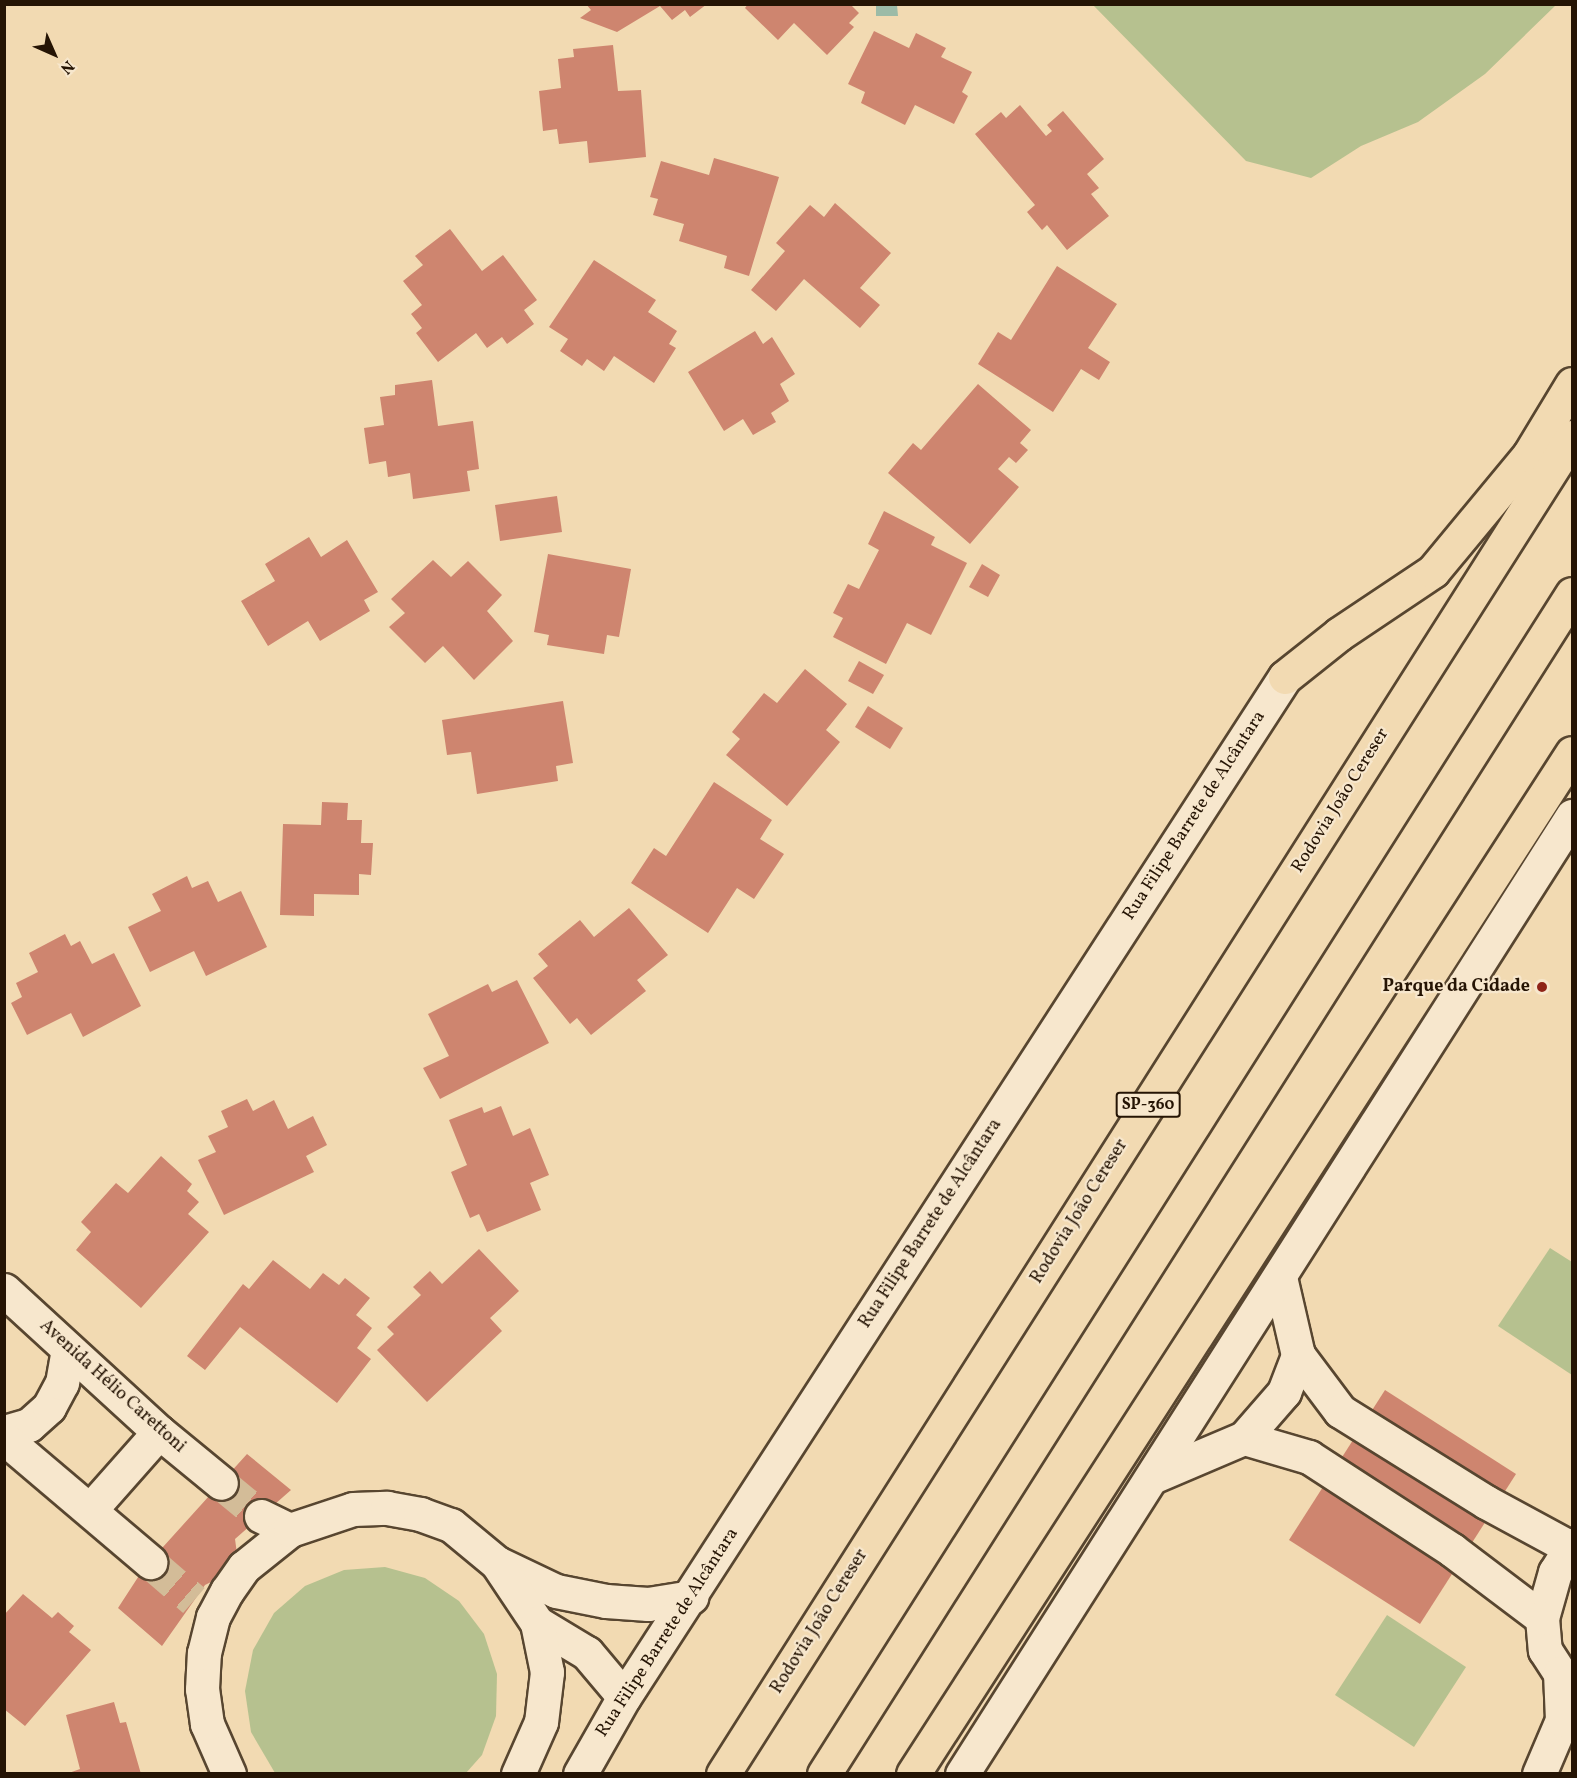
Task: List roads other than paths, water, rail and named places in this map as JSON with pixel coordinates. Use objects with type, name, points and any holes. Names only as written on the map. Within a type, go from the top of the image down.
[{"type":"highway","points":[[1285,676],[1338,634],[1433,571],[1529,455],[1572,384]]},
{"type":"highway","name":"Rodovia João Cereser","points":[[723,1773],[1572,436]]},
{"type":"highway","points":[[824,1773],[1572,594]]},
{"type":"highway","points":[[913,1773],[1572,753]]},
{"type":"street","name":"Rua Filipe Barrete de Alcântara","points":[[580,1773],[624,1697],[691,1597],[1285,676]]},
{"type":"street","points":[[962,1773],[1281,1277],[1572,816]]},
{"type":"street","points":[[1281,1277],[1298,1355],[1340,1411],[1486,1502],[1571,1546],[1555,1572],[1542,1618],[1545,1650],[1566,1676],[1562,1720],[1539,1773]]},
{"type":"street","name":"Avenida Hélio Carettoni","points":[[4,1290],[159,1432],[220,1483]]},
{"type":"street","points":[[4,1432],[29,1425],[49,1407],[62,1383],[68,1350]]},
{"type":"street","points":[[1152,1477],[1244,1438],[1284,1392],[1298,1355]]},
{"type":"street","points":[[90,1510],[159,1432]]},
{"type":"street","points":[[4,1438],[150,1562]]},
{"type":"street","points":[[1244,1438],[1309,1457],[1452,1550],[1542,1618]]},
{"type":"street","points":[[229,1773],[207,1724],[202,1689],[204,1609],[244,1567],[290,1530],[320,1517],[353,1509],[387,1508],[420,1514],[451,1525],[496,1563],[556,1592],[606,1601],[648,1604],[691,1597]]},
{"type":"street","points":[[261,1516],[290,1530]]},
{"type":"street","points":[[496,1563],[537,1623],[547,1672],[541,1722],[518,1773]]},
{"type":"street","points":[[537,1623],[587,1653],[624,1697]]},
{"type":"street","points":[[1560,1773],[1572,1755]]},
{"type":"tunnel","points":[[221,1483],[261,1516]]},
{"type":"tunnel","points":[[150,1562],[194,1600]]},
{"type":"place","name":"Parque da Cidade","points":[[1542,987]]}]
